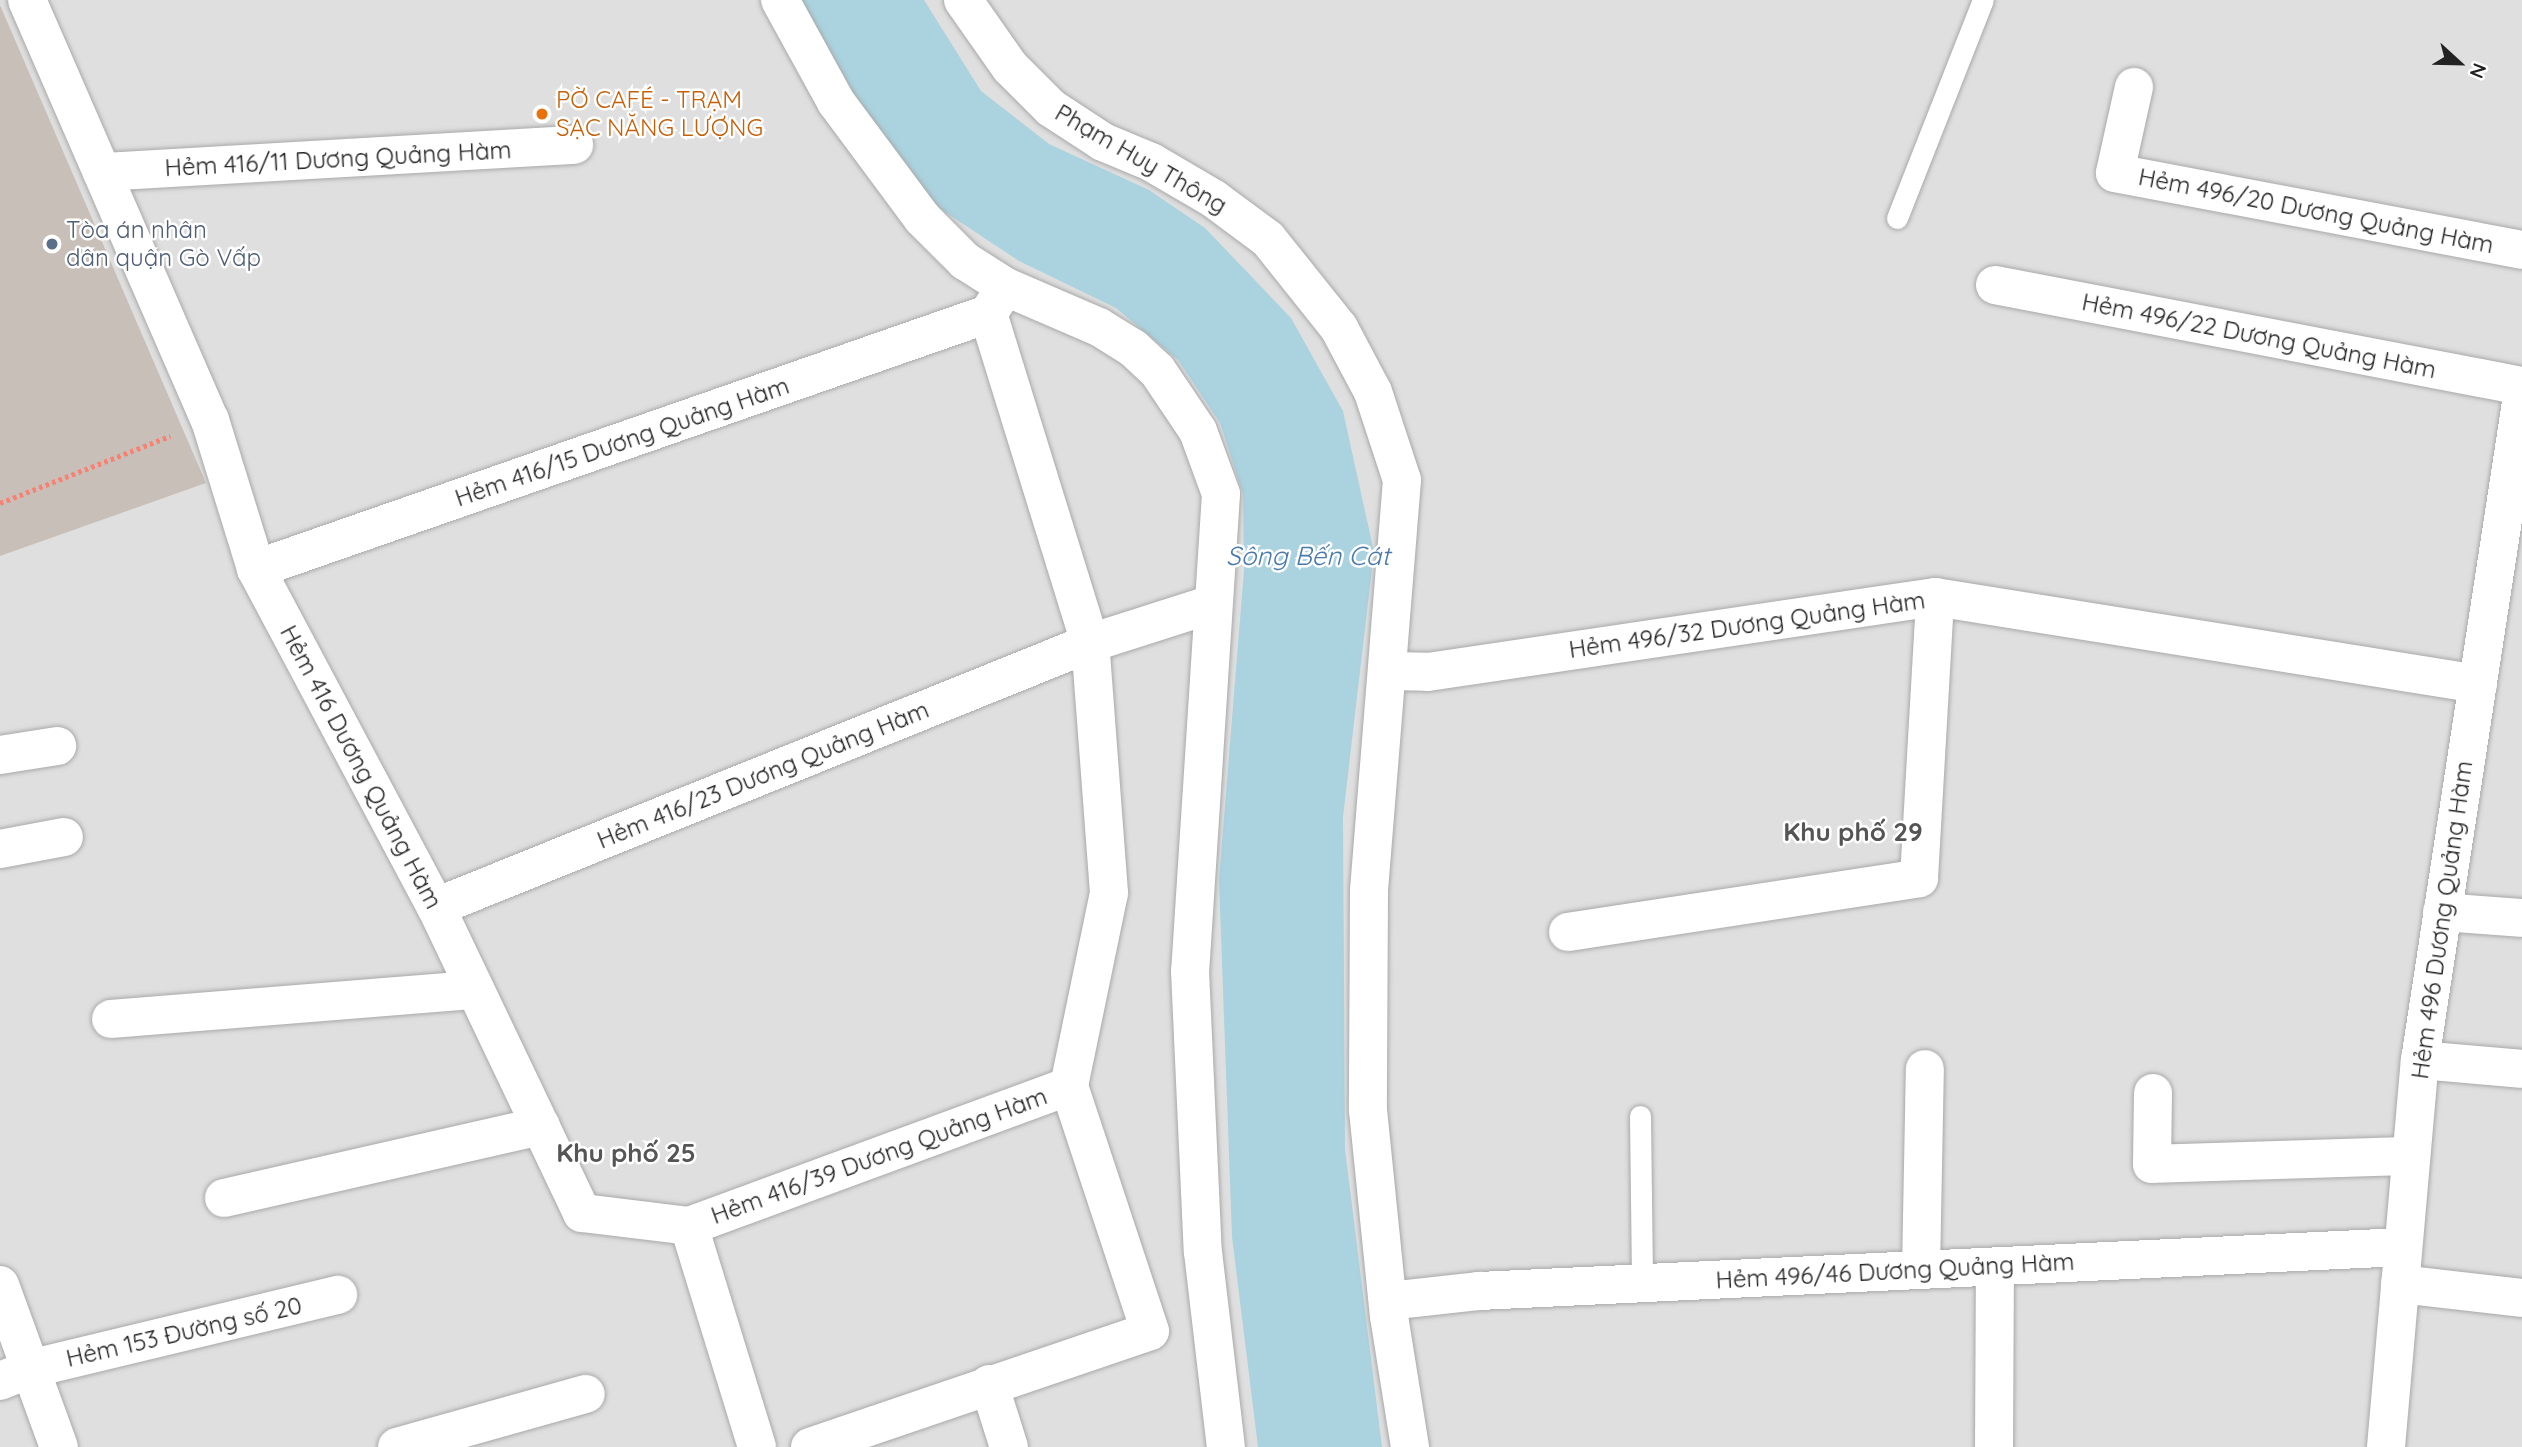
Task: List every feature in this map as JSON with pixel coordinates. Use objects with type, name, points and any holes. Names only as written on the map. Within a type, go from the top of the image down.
[{"type":"street","name":"Hẻm 416 Dương Quảng Hàm","points":[[27,0],[210,420],[256,569],[436,907],[582,1213],[689,1226]]},
{"type":"street","points":[[780,0],[835,102],[907,199],[997,300],[1090,643],[1109,894],[1069,1086],[1150,1331],[810,1447]]},
{"type":"street","name":"Phạm Huy Thông","points":[[963,0],[1010,67],[1051,108],[1103,142],[1151,162],[1214,199],[1268,239],[1339,328],[1373,392],[1402,480],[1389,671],[1369,891],[1368,1110],[1388,1301],[1410,1447]]},
{"type":"street","name":"Hẻm 496/20 Dương Quảng Hàm","points":[[2134,87],[2115,173],[2522,250]]},
{"type":"street","name":"Hẻm 416/11 Dương Quảng Hàm","points":[[102,173],[574,145]]},
{"type":"street","name":"Hẻm 496/22 Dương Quảng Hàm","points":[[1995,285],[2522,386]]},
{"type":"street","points":[[997,300],[1099,327],[1133,348],[1157,370],[1198,432],[1221,494],[1220,554],[1212,604],[1190,971],[1203,1252],[1226,1447]]},
{"type":"street","name":"Hẻm 416/15 Dương Quảng Hàm","points":[[256,569],[997,300]]},
{"type":"street","name":"Hẻm 496 Dương Quảng Hàm","points":[[2386,1447],[2420,1060],[2478,684],[2507,590],[2522,396]]},
{"type":"street","points":[[1568,932],[1919,878],[1934,597]]},
{"type":"street","name":"Hẻm 496/32 Dương Quảng Hàm","points":[[1389,671],[1428,672],[1934,597],[2478,684]]},
{"type":"street","name":"Hẻm 416/23 Dương Quảng Hàm","points":[[436,907],[1090,643],[1212,604]]},
{"type":"street","points":[[0,755],[57,746]]},
{"type":"street","points":[[0,849],[64,837]]},
{"type":"street","points":[[2442,912],[2522,918]]},
{"type":"street","points":[[111,1019],[475,989]]},
{"type":"street","points":[[2420,1060],[2522,1069]]},
{"type":"street","points":[[1922,1270],[1925,1069]]},
{"type":"street","name":"Hẻm 416/39 Dương Quảng Hàm","points":[[689,1226],[1069,1086]]},
{"type":"street","points":[[2153,1093],[2152,1164],[2411,1156]]},
{"type":"street","points":[[224,1198],[541,1126]]},
{"type":"street","points":[[689,1226],[757,1447]]},
{"type":"street","name":"Hẻm 496/46 Dương Quảng Hàm","points":[[1388,1301],[1479,1291],[1995,1267],[2402,1266],[2522,1298]]},
{"type":"street","points":[[1994,1447],[1995,1267]]},
{"type":"street","points":[[0,1285],[14,1375],[59,1447]]},
{"type":"street","name":"Hẻm 153 Đường số 20","points":[[14,1375],[338,1295]]},
{"type":"street","points":[[989,1384],[1009,1447]]},
{"type":"street","points":[[397,1447],[586,1394]]},
{"type":"lane","points":[[1897,218],[1983,0]]},
{"type":"lane","points":[[1640,1116],[1642,1283]]},
{"type":"path","points":[[0,503],[210,420]]},
{"type":"shaded area","points":[[0,0],[2522,0],[2522,1447],[0,1447]]},
{"type":"water","name":"Sông Bến Cát","points":[[798,0],[924,0],[981,91],[1049,144],[1149,190],[1205,228],[1291,318],[1343,411],[1374,552],[1343,817],[1345,1149],[1382,1447],[1258,1447],[1232,1237],[1219,880],[1244,570],[1243,494],[1220,423],[1178,360],[1116,308],[1019,261],[942,210],[880,145]]},
{"type":"building","name":"Tòa án nhân dân quận Gò Vấp","points":[[0,5],[206,483],[0,556]]},
{"type":"place","name":"PỜ CAFÉ - TRẠM SẠC NĂNG LƯỢNG","points":[[542,114]]},
{"type":"place","name":"Tòa án nhân dân quận Gò Vấp","points":[[52,244]]},
{"type":"district","name":"Khu phố 29","points":[[1853,832]]},
{"type":"district","name":"Khu phố 25","points":[[626,1153]]}]
